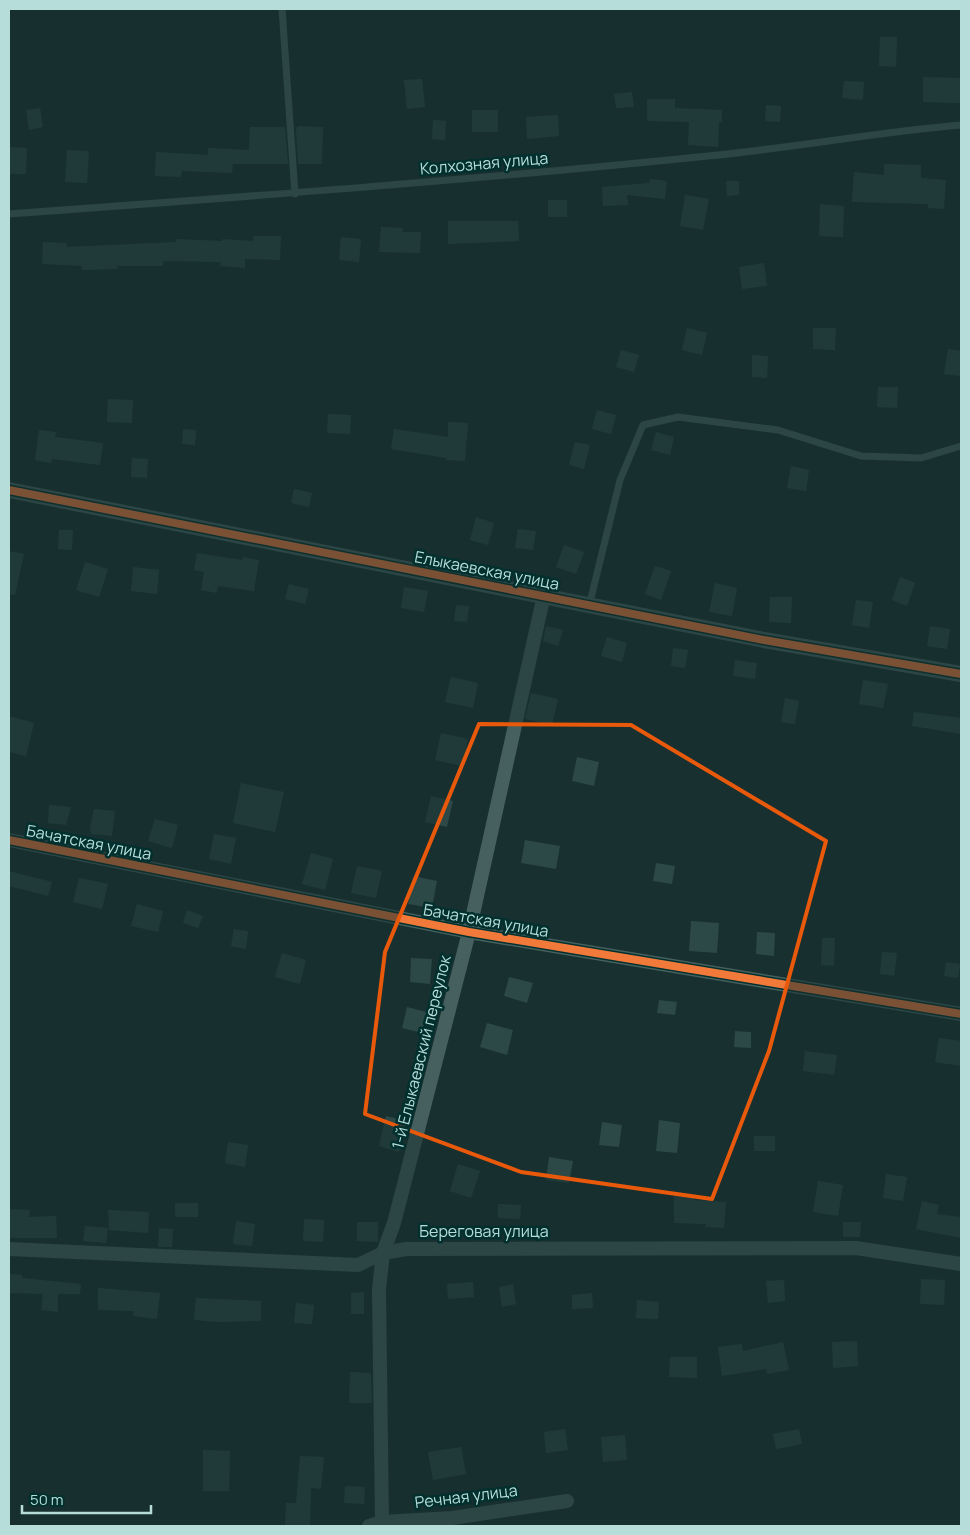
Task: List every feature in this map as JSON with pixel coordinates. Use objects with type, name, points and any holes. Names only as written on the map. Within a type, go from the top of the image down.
[{"type":"street","name":"Елыкаевская улица","points":[[9,490],[764,640],[961,674]]},
{"type":"street","name":"1-й Елыкаевский переулок","points":[[375,1524],[379,1289],[383,1253],[394,1223],[470,932],[544,595]]},
{"type":"street","name":"Бачатская улица","points":[[9,840],[470,932],[961,1014]]},
{"type":"street","name":"Береговая улица","points":[[9,1249],[358,1265],[383,1253],[406,1249],[856,1248],[961,1264]]},
{"type":"street","name":"Речная улица","points":[[375,1524],[452,1518],[568,1501]]},
{"type":"lane","points":[[282,9],[295,194]]},
{"type":"lane","name":"Колхозная улица","points":[[9,214],[295,194],[702,157],[904,130],[961,125]]},
{"type":"lane","points":[[589,606],[620,480],[643,425],[678,417],[778,430],[861,456],[921,458],[961,446]]},
{"type":"highlighted area","points":[[479,724],[631,725],[826,841],[769,1051],[712,1199],[521,1172],[365,1114],[385,952]]},
{"type":"building","points":[[880,37],[897,37],[896,67],[879,66]]},
{"type":"building","points":[[923,77],[961,78],[960,103],[923,102]]},
{"type":"building","points":[[422,79],[425,107],[407,109],[404,80]]},
{"type":"building","points":[[844,81],[864,82],[863,100],[842,98]]},
{"type":"building","points":[[632,92],[634,107],[616,108],[614,94]]},
{"type":"building","points":[[647,99],[675,99],[675,108],[722,110],[722,122],[719,122],[718,147],[688,145],[689,122],[647,121]]},
{"type":"building","points":[[766,105],[781,106],[780,122],[765,121]]},
{"type":"building","points":[[40,108],[43,127],[29,130],[26,110]]},
{"type":"building","points":[[472,110],[498,110],[498,132],[472,132]]},
{"type":"building","points":[[558,115],[559,136],[527,139],[526,117]]},
{"type":"building","points":[[433,120],[446,121],[445,140],[432,139]]},
{"type":"building","points":[[298,126],[323,127],[322,164],[298,164],[296,128]]},
{"type":"building","points":[[250,127],[285,127],[288,164],[233,164],[232,173],[182,171],[181,177],[155,176],[156,152],[208,155],[208,148],[249,150]]},
{"type":"building","points":[[9,147],[27,148],[26,174],[9,174]]},
{"type":"building","points":[[67,150],[89,151],[87,183],[65,182]]},
{"type":"building","points":[[884,164],[921,165],[921,178],[946,180],[944,209],[928,208],[928,204],[852,202],[854,172],[884,175]]},
{"type":"building","points":[[650,179],[667,181],[665,199],[627,195],[628,205],[603,206],[602,187],[649,183]]},
{"type":"building","points":[[726,181],[739,181],[739,195],[727,196]]},
{"type":"building","points":[[685,195],[709,199],[703,230],[680,226]]},
{"type":"building","points":[[548,200],[567,200],[567,217],[548,217]]},
{"type":"building","points":[[820,204],[844,206],[843,237],[819,236]]},
{"type":"building","points":[[448,221],[518,221],[519,241],[448,244]]},
{"type":"building","points":[[381,227],[403,228],[402,232],[421,232],[420,253],[379,252]]},
{"type":"building","points":[[254,236],[281,236],[280,260],[245,259],[245,268],[220,266],[221,262],[163,261],[163,266],[117,266],[118,269],[82,270],[82,266],[42,264],[43,242],[67,243],[67,247],[176,242],[176,239],[253,241]]},
{"type":"building","points":[[341,237],[361,239],[359,262],[339,260]]},
{"type":"building","points":[[764,263],[767,286],[742,289],[739,267]]},
{"type":"building","points":[[687,328],[707,333],[702,355],[682,350]]},
{"type":"building","points":[[813,328],[836,328],[835,350],[813,349]]},
{"type":"building","points":[[948,349],[961,351],[961,376],[944,374]]},
{"type":"building","points":[[621,350],[639,355],[634,372],[616,367]]},
{"type":"building","points":[[752,355],[768,356],[767,378],[752,377]]},
{"type":"building","points":[[878,387],[898,387],[897,408],[877,407]]},
{"type":"building","points":[[108,399],[133,400],[132,423],[107,422]]},
{"type":"building","points":[[597,410],[616,415],[611,434],[592,429]]},
{"type":"building","points":[[328,414],[351,415],[350,434],[327,433]]},
{"type":"building","points":[[448,422],[468,423],[465,461],[446,460],[446,458],[391,449],[394,429],[448,437]]},
{"type":"building","points":[[183,429],[196,430],[195,445],[182,444]]},
{"type":"building","points":[[39,430],[56,432],[55,437],[103,443],[100,465],[52,459],[51,463],[35,460]]},
{"type":"building","points":[[656,432],[674,437],[670,455],[651,450]]},
{"type":"building","points":[[575,442],[590,445],[584,469],[569,465]]},
{"type":"building","points":[[132,458],[148,459],[147,478],[131,477]]},
{"type":"building","points":[[791,466],[809,470],[806,491],[787,488]]},
{"type":"building","points":[[294,489],[312,493],[309,507],[291,503]]},
{"type":"building","points":[[476,517],[494,523],[488,545],[470,540]]},
{"type":"building","points":[[518,529],[536,531],[533,550],[515,548]]},
{"type":"building","points":[[59,530],[73,530],[72,550],[58,549]]},
{"type":"building","points":[[564,545],[584,552],[576,574],[556,567]]},
{"type":"building","points":[[9,551],[24,554],[15,595],[9,594]]},
{"type":"building","points":[[197,553],[242,560],[243,557],[259,560],[254,591],[218,586],[217,593],[201,590],[204,572],[194,570]]},
{"type":"building","points":[[85,562],[108,569],[99,597],[76,590]]},
{"type":"building","points":[[655,566],[671,571],[661,600],[645,594]]},
{"type":"building","points":[[133,567],[159,570],[157,594],[131,591]]},
{"type":"building","points":[[900,577],[915,583],[907,606],[892,600]]},
{"type":"building","points":[[715,583],[737,588],[732,616],[709,612]]},
{"type":"building","points":[[289,584],[309,589],[305,604],[285,599]]},
{"type":"building","points":[[404,587],[428,591],[424,612],[401,608]]},
{"type":"building","points":[[770,597],[792,597],[791,623],[769,622]]},
{"type":"building","points":[[856,600],[873,602],[869,628],[852,625]]},
{"type":"building","points":[[456,605],[469,606],[467,622],[454,621]]},
{"type":"building","points":[[546,626],[563,630],[558,646],[543,641]]},
{"type":"building","points":[[930,626],[950,629],[947,649],[927,646]]},
{"type":"building","points":[[607,637],[627,643],[622,662],[601,656]]},
{"type":"building","points":[[673,648],[688,650],[685,668],[671,666]]},
{"type":"building","points":[[735,660],[757,663],[755,679],[733,676]]},
{"type":"building","points":[[451,677],[478,683],[473,708],[445,702]]},
{"type":"building","points":[[863,680],[888,684],[883,708],[859,704]]},
{"type":"building","points":[[531,693],[558,699],[552,725],[525,719]]},
{"type":"building","points":[[785,698],[799,701],[795,724],[781,722]]},
{"type":"building","points":[[914,712],[961,718],[961,734],[912,726]]},
{"type":"building","points":[[9,716],[34,723],[26,756],[9,752]]},
{"type":"building","points":[[441,733],[468,739],[462,766],[435,760]]},
{"type":"building","points":[[577,757],[599,762],[594,786],[572,781]]},
{"type":"building","points":[[241,783],[284,792],[275,832],[233,823]]},
{"type":"building","points":[[431,796],[453,801],[447,827],[425,822]]},
{"type":"building","points":[[49,805],[71,807],[66,825],[48,823]]},
{"type":"building","points":[[94,809],[115,811],[112,836],[91,834],[90,827]]},
{"type":"building","points":[[155,819],[178,825],[172,848],[148,841]]},
{"type":"building","points":[[214,834],[236,838],[231,864],[209,859]]},
{"type":"building","points":[[525,840],[560,846],[556,869],[521,863]]},
{"type":"building","points":[[311,853],[333,859],[325,890],[302,884]]},
{"type":"building","points":[[656,863],[675,866],[672,884],[653,881]]},
{"type":"building","points":[[357,866],[382,871],[376,898],[351,893]]},
{"type":"building","points":[[9,871],[52,882],[48,896],[9,886]]},
{"type":"building","points":[[413,876],[437,881],[432,908],[408,904]]},
{"type":"building","points":[[79,878],[108,884],[102,909],[73,902]]},
{"type":"building","points":[[137,904],[163,911],[158,932],[131,926]]},
{"type":"building","points":[[187,910],[203,916],[198,928],[183,923]]},
{"type":"building","points":[[691,921],[719,923],[717,953],[689,951]]},
{"type":"building","points":[[234,929],[248,931],[246,949],[231,946]]},
{"type":"building","points":[[757,932],[775,933],[774,956],[756,954]]},
{"type":"building","points":[[822,938],[835,938],[834,966],[821,965]]},
{"type":"building","points":[[882,952],[897,953],[894,976],[880,974]]},
{"type":"building","points":[[282,953],[306,960],[300,984],[275,977]]},
{"type":"building","points":[[411,958],[432,959],[430,984],[410,982]]},
{"type":"building","points":[[946,962],[960,964],[958,978],[944,976]]},
{"type":"building","points":[[509,977],[533,983],[527,1003],[504,996]]},
{"type":"building","points":[[659,1000],[677,1002],[675,1015],[657,1013]]},
{"type":"building","points":[[407,1007],[427,1012],[422,1033],[402,1028]]},
{"type":"building","points":[[487,1023],[513,1030],[507,1055],[480,1047]]},
{"type":"building","points":[[735,1031],[751,1032],[751,1048],[734,1047]]},
{"type":"building","points":[[939,1038],[961,1041],[961,1066],[935,1062]]},
{"type":"building","points":[[805,1051],[837,1055],[834,1075],[803,1071]]},
{"type":"building","points":[[386,1116],[407,1121],[399,1152],[379,1146]]},
{"type":"building","points":[[659,1120],[680,1123],[677,1153],[656,1151]]},
{"type":"building","points":[[602,1122],[622,1125],[619,1147],[599,1145]]},
{"type":"building","points":[[754,1136],[775,1136],[775,1151],[754,1151]]},
{"type":"building","points":[[228,1142],[248,1145],[245,1167],[225,1163]]},
{"type":"building","points":[[549,1157],[573,1161],[569,1183],[546,1180]]},
{"type":"building","points":[[458,1164],[480,1171],[471,1198],[450,1191]]},
{"type":"building","points":[[886,1174],[907,1177],[903,1201],[883,1198]]},
{"type":"building","points":[[818,1181],[843,1185],[838,1216],[813,1212]]},
{"type":"building","points":[[674,1195],[694,1196],[694,1200],[726,1202],[724,1228],[705,1227],[706,1224],[674,1223]]},
{"type":"building","points":[[922,1201],[939,1205],[937,1214],[961,1217],[961,1238],[916,1229]]},
{"type":"building","points":[[175,1203],[198,1203],[198,1217],[175,1217]]},
{"type":"building","points":[[498,1204],[521,1205],[520,1219],[498,1218]]},
{"type":"building","points":[[9,1209],[30,1210],[29,1217],[56,1216],[57,1238],[9,1238]]},
{"type":"building","points":[[108,1210],[149,1212],[148,1233],[109,1230]]},
{"type":"building","points":[[304,1219],[324,1220],[323,1242],[303,1241]]},
{"type":"building","points":[[236,1221],[255,1224],[252,1246],[233,1244]]},
{"type":"building","points":[[357,1222],[378,1222],[378,1242],[357,1241]]},
{"type":"building","points":[[843,1222],[861,1222],[860,1237],[843,1237]]},
{"type":"building","points":[[85,1226],[108,1228],[106,1243],[83,1241]]},
{"type":"building","points":[[159,1228],[173,1229],[172,1247],[158,1247]]},
{"type":"building","points":[[9,1274],[22,1275],[22,1278],[81,1284],[80,1294],[58,1294],[58,1312],[41,1310],[43,1294],[9,1293]]},
{"type":"building","points":[[921,1279],[945,1280],[944,1305],[920,1304]]},
{"type":"building","points":[[784,1280],[785,1301],[768,1303],[766,1281]]},
{"type":"building","points":[[473,1282],[474,1297],[448,1299],[447,1284]]},
{"type":"building","points":[[513,1284],[516,1304],[502,1307],[499,1287]]},
{"type":"building","points":[[98,1288],[160,1293],[157,1319],[133,1316],[134,1311],[98,1310]]},
{"type":"building","points":[[364,1292],[364,1314],[351,1314],[351,1293]]},
{"type":"building","points":[[592,1293],[593,1308],[572,1309],[572,1295]]},
{"type":"building","points":[[196,1298],[261,1301],[261,1321],[218,1322],[194,1320]]},
{"type":"building","points":[[637,1300],[659,1302],[658,1319],[636,1318]]},
{"type":"building","points":[[296,1303],[314,1305],[312,1324],[294,1323]]},
{"type":"building","points":[[857,1341],[858,1366],[833,1368],[832,1342]]},
{"type":"building","points":[[783,1342],[789,1370],[767,1374],[766,1369],[722,1376],[718,1347],[742,1344],[743,1351]]},
{"type":"building","points":[[670,1357],[697,1357],[697,1378],[669,1377]]},
{"type":"building","points":[[350,1372],[371,1373],[372,1403],[349,1403]]},
{"type":"building","points":[[565,1429],[568,1450],[546,1453],[544,1432]]},
{"type":"building","points":[[799,1429],[802,1444],[776,1449],[773,1434]]},
{"type":"building","points":[[625,1435],[627,1460],[603,1462],[601,1437]]},
{"type":"building","points":[[461,1447],[466,1474],[433,1480],[428,1452]]},
{"type":"building","points":[[203,1450],[230,1451],[229,1491],[203,1491]]},
{"type":"building","points":[[300,1456],[324,1457],[321,1489],[311,1488],[310,1526],[285,1526],[286,1503],[296,1503]]},
{"type":"building","points":[[345,1486],[365,1487],[364,1504],[344,1503]]},
{"type":"cycle path","points":[[9,490],[764,640],[961,674]]},
{"type":"cycle path","points":[[9,840],[469,932],[961,1014]]}]
